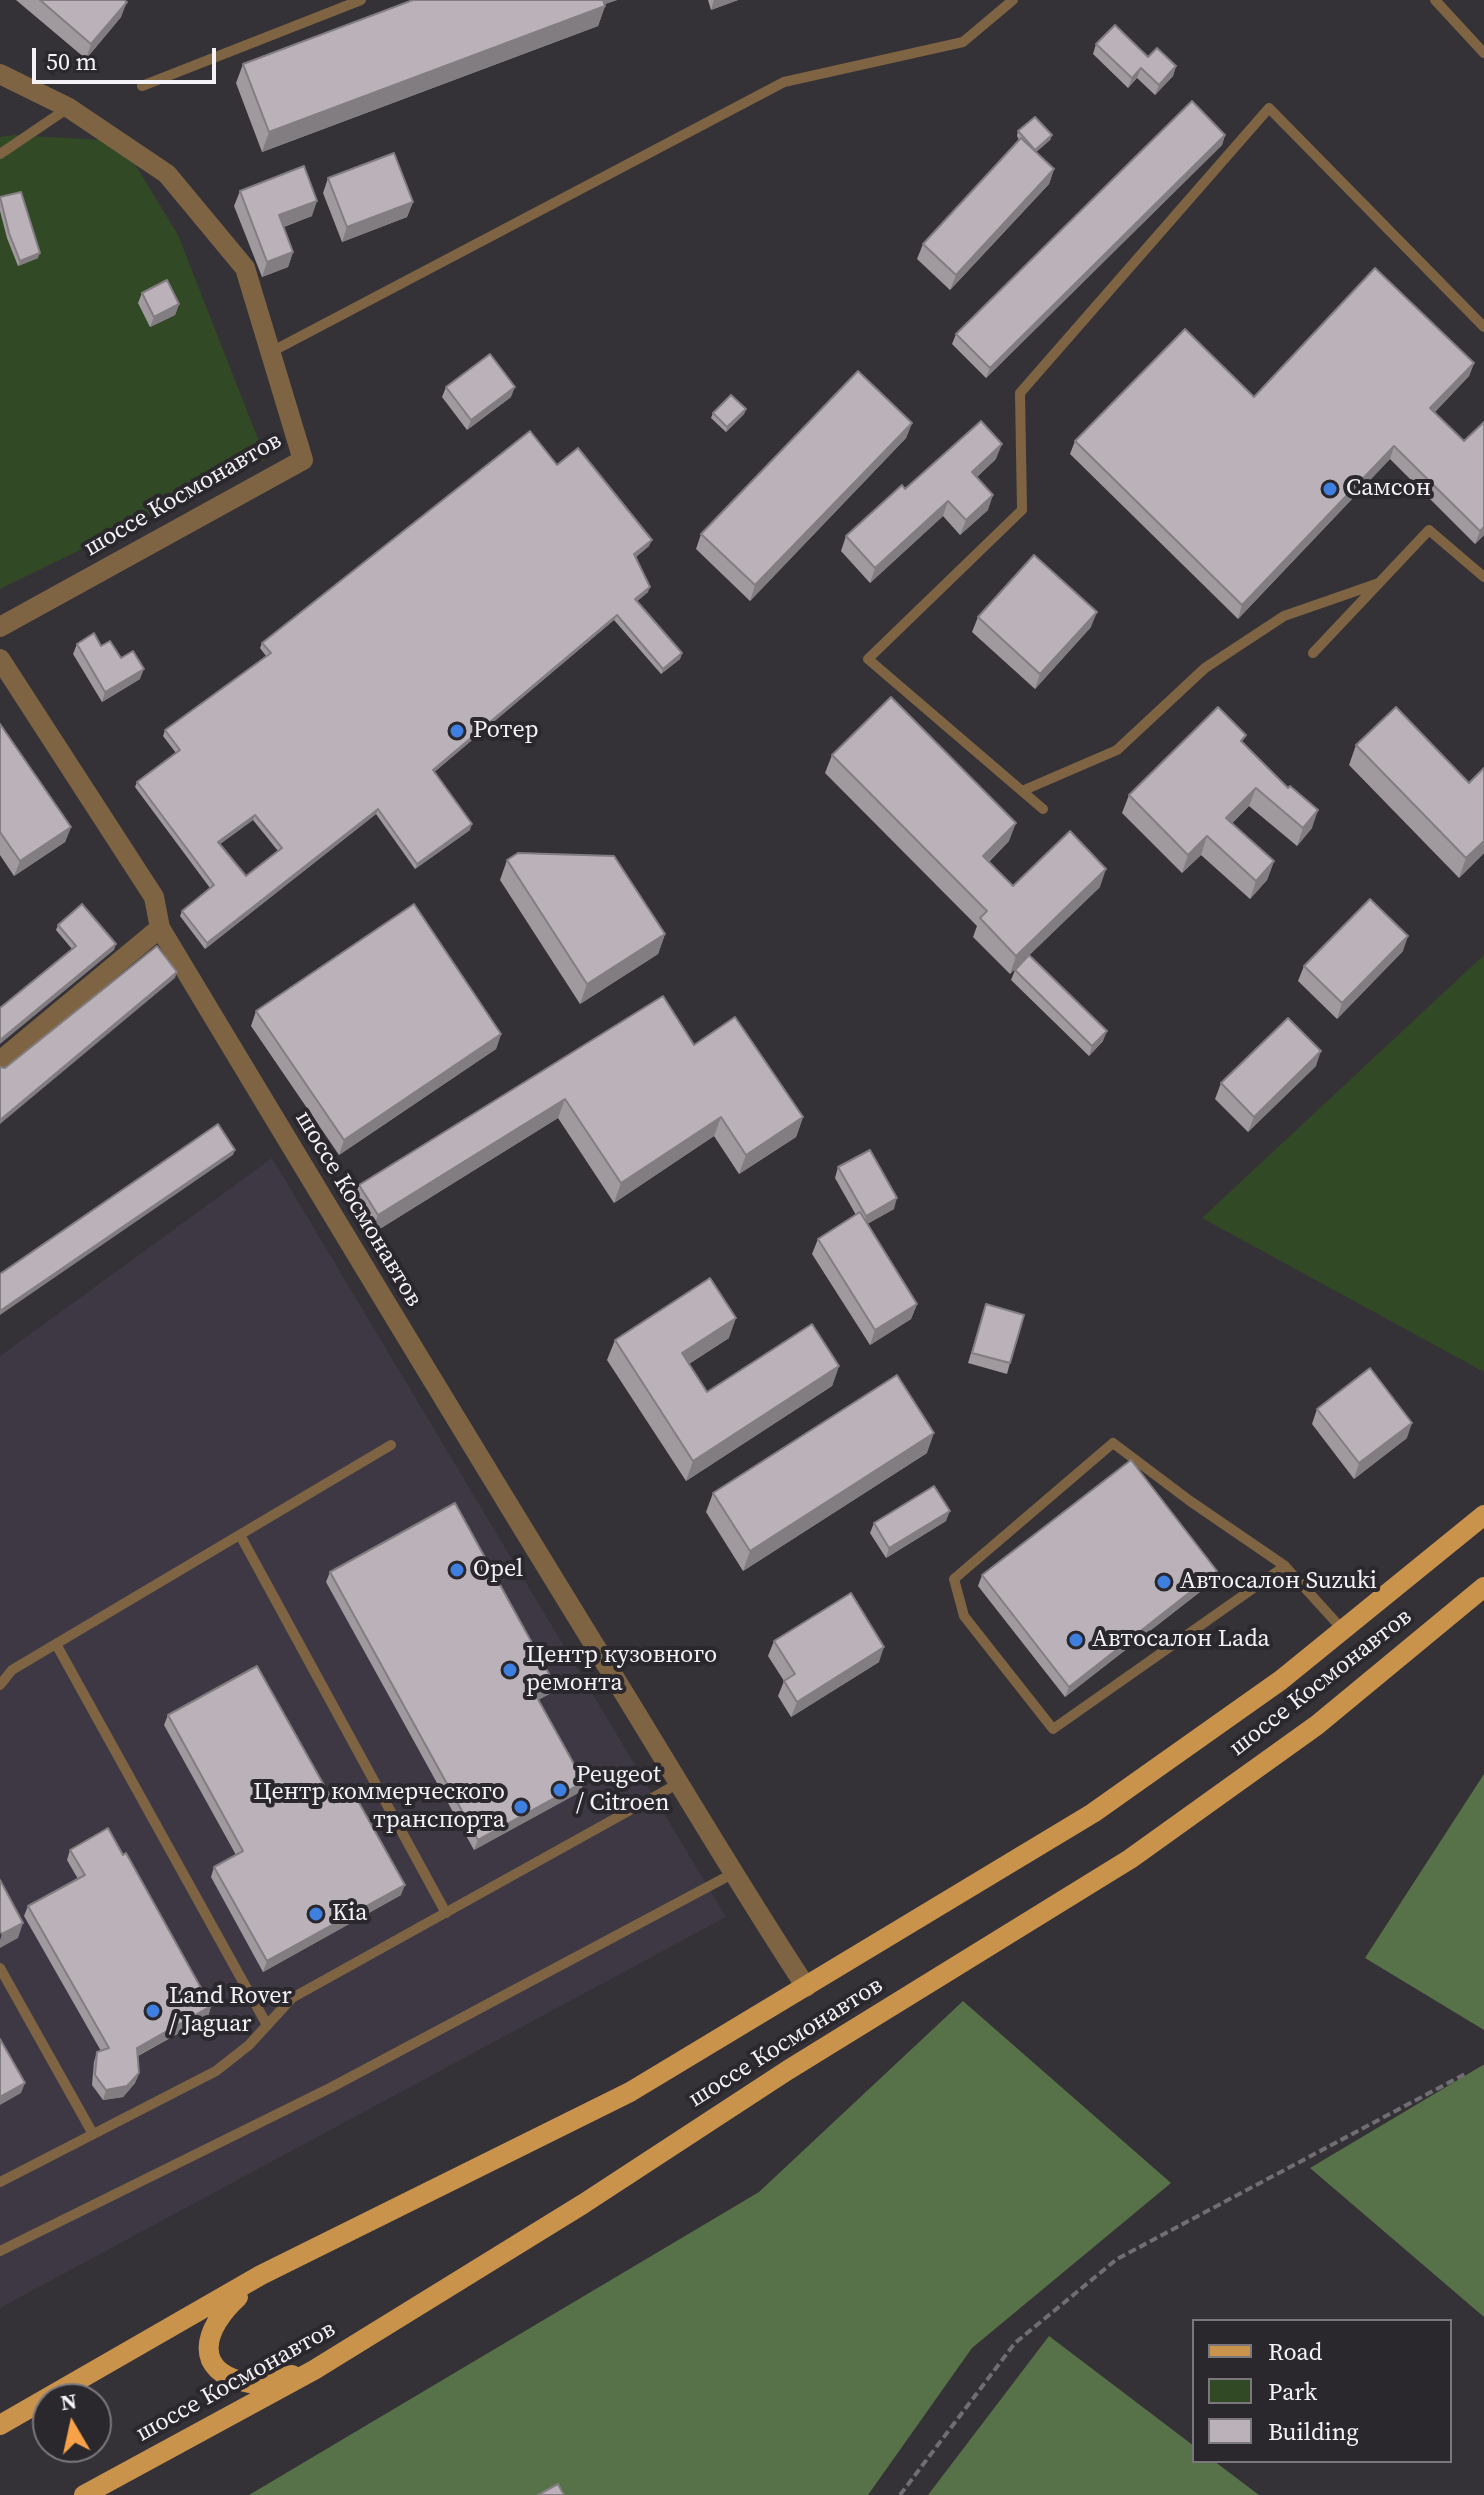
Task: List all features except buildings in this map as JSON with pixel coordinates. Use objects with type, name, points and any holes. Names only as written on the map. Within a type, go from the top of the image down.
[{"type":"main road","name":"шоссе Космонавтов","points":[[0,2425],[261,2275],[630,2092],[1093,1813],[1281,1680],[1484,1515]]},
{"type":"main road","name":"шоссе Космонавтов","points":[[84,2495],[314,2370],[583,2204],[788,2070],[1130,1859],[1317,1725],[1484,1587]]},
{"type":"main road","points":[[261,2275],[220,2313],[207,2340],[210,2359],[225,2375],[252,2384],[314,2370]]},
{"type":"street","name":"шоссе Космонавтов","points":[[0,74],[69,108],[167,174],[245,268],[303,460],[0,627]]},
{"type":"street","name":"шоссе Космонавтов","points":[[0,659],[154,897],[160,928],[446,1406],[732,1874],[806,1987]]},
{"type":"street","points":[[0,1061],[160,928]]},
{"type":"lane","points":[[142,86],[332,5],[361,0]]},
{"type":"lane","points":[[271,352],[784,82],[963,42],[1013,0]]},
{"type":"lane","points":[[1435,0],[1484,53]]},
{"type":"lane","points":[[0,154],[69,108]]},
{"type":"lane","points":[[1043,809],[868,659],[1022,510],[1020,393],[1269,108],[1484,327]]},
{"type":"lane","points":[[1313,653],[1429,530],[1484,577]]},
{"type":"lane","points":[[1022,791],[1117,750],[1205,668],[1284,616],[1379,583]]},
{"type":"lane","points":[[1285,1566],[1053,1729],[964,1616],[954,1579],[1113,1443],[1285,1566],[1342,1629]]},
{"type":"lane","points":[[0,1685],[12,1670],[391,1445]]},
{"type":"lane","points":[[240,1535],[446,1913]]},
{"type":"lane","points":[[56,1644],[267,2025]]},
{"type":"lane","points":[[0,2182],[216,2071],[249,2045],[292,1998],[679,1783]]},
{"type":"lane","points":[[0,2251],[332,2087],[732,1874]]},
{"type":"lane","points":[[0,1968],[93,2134]]},
{"type":"path","points":[[900,2495],[1015,2343],[1117,2259],[1465,2074]]},
{"type":"shaded area","points":[[272,1158],[726,1917],[0,2308],[0,1356]]},
{"type":"green space","points":[[14,135],[121,141],[178,235],[266,459],[0,589],[0,137]]},
{"type":"green space","points":[[1484,955],[1484,1372],[1202,1218]]},
{"type":"green space","points":[[1484,1774],[1484,2030],[1365,1958]]},
{"type":"green space","points":[[963,2001],[1171,2183],[972,2348],[868,2495],[249,2495],[759,2192]]},
{"type":"green space","points":[[1484,2065],[1484,2317],[1310,2168]]},
{"type":"green space","points":[[1049,2336],[1192,2444],[1192,2463],[1217,2463],[1259,2495],[928,2495]]},
{"type":"place","name":"Самсон","points":[[1330,489]]},
{"type":"place","name":"Ротер","points":[[457,731]]},
{"type":"place","name":"Opel","points":[[457,1570]]},
{"type":"place","name":"Автосалон Suzuki","points":[[1164,1582]]},
{"type":"place","name":"Автосалон Lada","points":[[1076,1640]]},
{"type":"place","name":"Центр кузовного ремонта","points":[[510,1670]]},
{"type":"place","name":"Peugeot / Citroen","points":[[560,1790]]},
{"type":"place","name":"Центр коммерческого транспорта","points":[[521,1807]]},
{"type":"place","name":"Kia","points":[[316,1914]]},
{"type":"place","name":"Land Rover / Jaguar","points":[[153,2011]]}]
